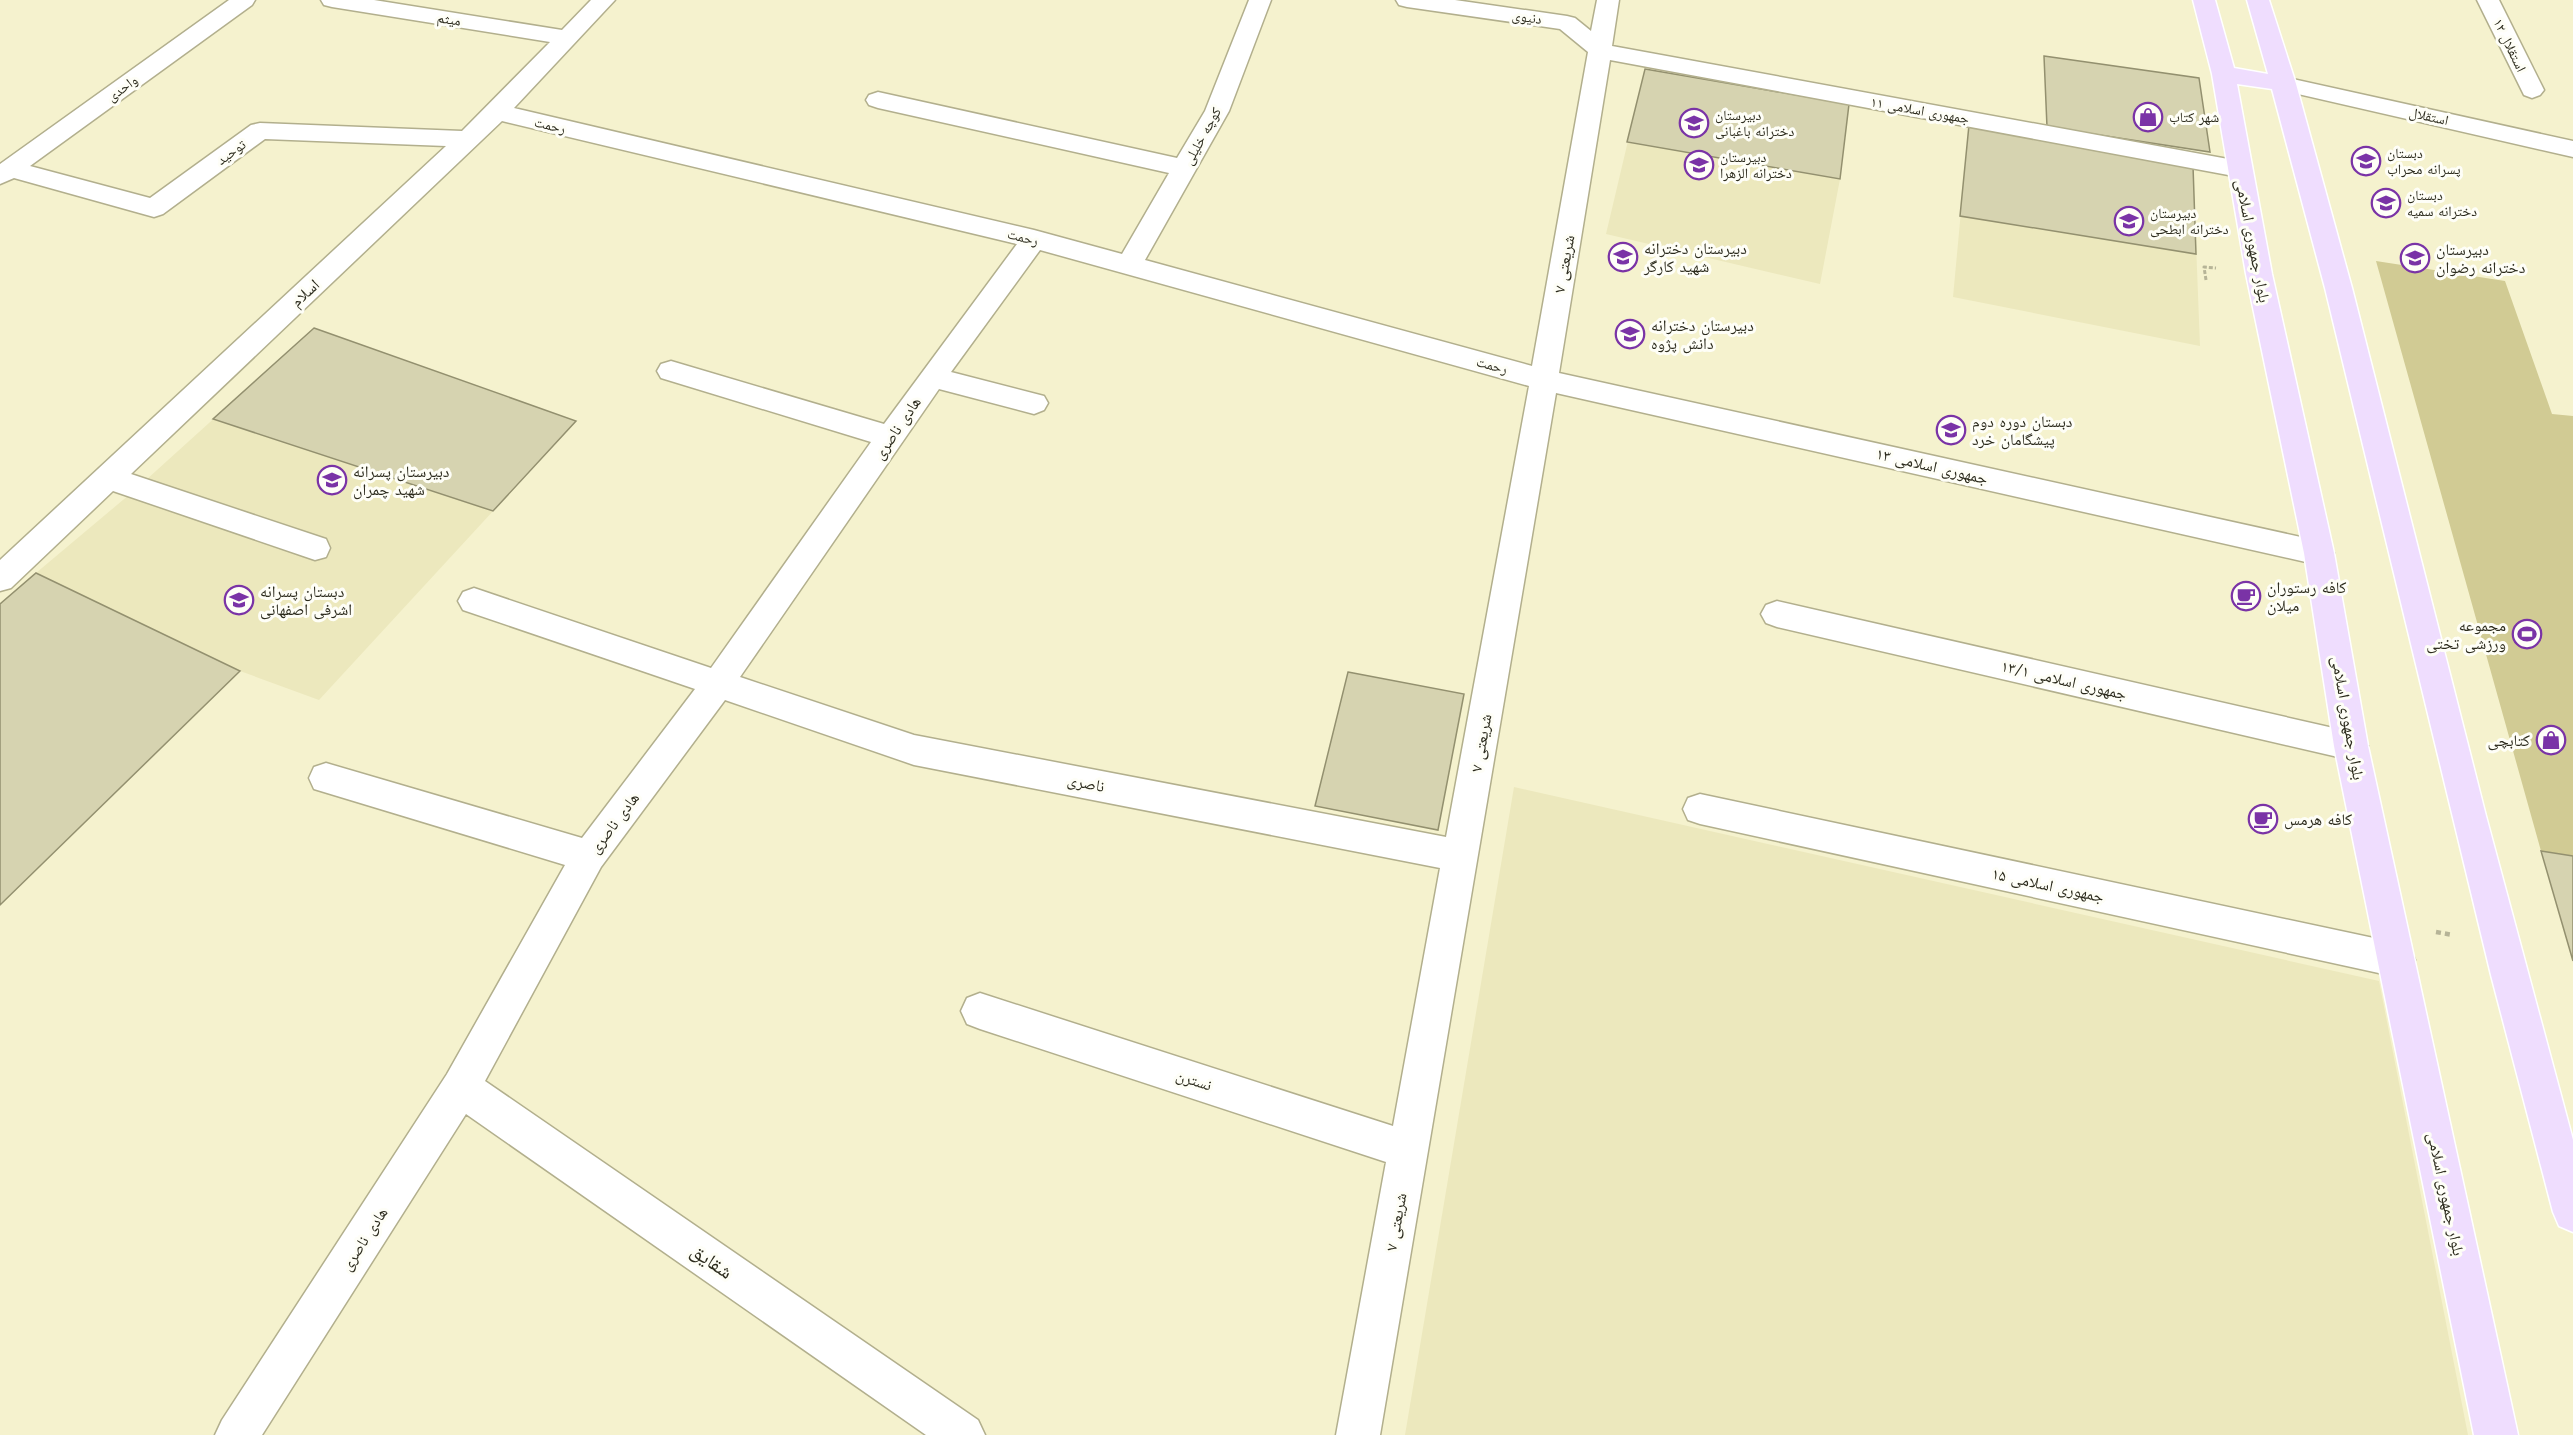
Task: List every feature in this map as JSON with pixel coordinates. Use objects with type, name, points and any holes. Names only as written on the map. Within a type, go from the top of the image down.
[{"type":"main road","name":"بلوار جمهوری اسلامی","points":[[2204,0],[2224,74],[2238,169],[2319,552],[2351,746],[2496,1435]]},
{"type":"main road","points":[[2258,0],[2284,84],[2338,284],[2500,945],[2571,1197]]},
{"type":"main road","points":[[2224,74],[2284,84]]},
{"type":"street","name":"واحدی","points":[[5,173],[244,0]]},
{"type":"street","name":"میثم","points":[[332,0],[567,38]]},
{"type":"street","name":"اسلام","points":[[0,579],[469,139],[604,0]]},
{"type":"street","name":"کوچه خلیلی","points":[[1129,265],[1217,111],[1260,0]]},
{"type":"street","name":"دنیوی","points":[[1407,0],[1567,23],[1601,51]]},
{"type":"street","name":"شریعتی ۷","points":[[1358,1435],[1544,380],[1608,0]]},
{"type":"street","name":"استقلال ۱۲","points":[[2488,0],[2532,90]]},
{"type":"street","name":"جمهوری اسلامی ۱۱","points":[[1601,51],[2238,169]]},
{"type":"street","name":"استقلال","points":[[2284,84],[2573,149]]},
{"type":"street","points":[[878,100],[1185,168]]},
{"type":"street","name":"رحمت","points":[[497,112],[1034,239],[1544,380]]},
{"type":"street","name":"توحید","points":[[5,173],[154,208],[260,131],[469,139]]},
{"type":"street","name":"هادی ناصری","points":[[237,1435],[461,1087],[589,856],[717,685],[932,377],[1034,239]]},
{"type":"street","points":[[671,371],[892,437]]},
{"type":"street","points":[[932,377],[1034,404]]},
{"type":"street","name":"جمهوری اسلامی ۱۳","points":[[1544,380],[2319,552]]},
{"type":"street","points":[[108,478],[315,548]]},
{"type":"street","name":"ناصری","points":[[474,601],[914,750],[1461,856]]},
{"type":"street","name":"جمهوری اسلامی ۱۳/۱","points":[[1777,614],[2351,746]]},
{"type":"street","points":[[326,777],[589,856]]},
{"type":"street","name":"جمهوری اسلامی ۱۵","points":[[1700,810],[2397,960]]},
{"type":"street","name":"نسترن","points":[[980,1011],[1408,1150]]},
{"type":"street","name":"شقایق","points":[[461,1087],[963,1435]]},
{"type":"path","points":[[2204,267],[2206,280]]},
{"type":"path","points":[[2388,923],[2500,945]]},
{"type":"shaded area","points":[[1645,69],[1849,104],[1840,179],[1820,284],[1606,234]]},
{"type":"shaded area","points":[[1969,125],[2193,166],[2200,346],[1953,297]]},
{"type":"shaded area","name":"مجموعه ورزشی تختی","points":[[2376,261],[2505,281],[2552,414],[2573,416],[2573,856],[2541,851]]},
{"type":"shaded area","points":[[314,328],[576,421],[319,700],[240,671],[36,573],[136,489]]},
{"type":"shaded area","points":[[1514,787],[2379,981],[2468,1435],[1405,1435]]},
{"type":"building","points":[[2044,56],[2199,78],[2210,152],[2047,127]]},
{"type":"building","points":[[1645,69],[1849,104],[1840,179],[1627,142]]},
{"type":"building","points":[[1969,125],[2193,166],[2196,254],[1960,216]]},
{"type":"building","points":[[314,328],[576,421],[493,511],[213,419]]},
{"type":"building","points":[[36,573],[240,671],[0,905],[0,604]]},
{"type":"building","points":[[1348,672],[1464,694],[1438,830],[1315,806]]},
{"type":"building","points":[[2541,851],[2573,856],[2573,961]]},
{"type":"place","name":"شهر کتاب","points":[[2148,117]]},
{"type":"place","name":"دبیرستان دخترانه باغبانی","points":[[1694,123]]},
{"type":"place","name":"دبستان پسرانه محراب","points":[[2366,161]]},
{"type":"place","name":"دبیرستان دخترانه الزهرا","points":[[1699,165]]},
{"type":"place","name":"دبستان دخترانه سمیه","points":[[2386,203]]},
{"type":"place","name":"دبیرستان دخترانه ابطحی","points":[[2129,221]]},
{"type":"place","name":"دبیرستان دخترانه شهید کارگر","points":[[1623,257]]},
{"type":"place","name":"دبیرستان دخترانه رضوان","points":[[2415,258]]},
{"type":"place","name":"دبیرستان دخترانه دانش پژوه","points":[[1630,334]]},
{"type":"place","name":"دبستان دوره دوم پیشگامان خرد","points":[[1951,430]]},
{"type":"place","name":"دبیرستان پسرانه شهید چمران","points":[[332,480]]},
{"type":"place","name":"کافه رستوران میلان","points":[[2246,596]]},
{"type":"place","name":"دبستان پسرانه اشرفی اصفهانی","points":[[239,600]]},
{"type":"place","name":"مجموعه ورزشی تختی","points":[[2527,634]]},
{"type":"place","name":"کتابچی","points":[[2551,740]]},
{"type":"place","name":"کافه هرمس","points":[[2263,819]]}]
